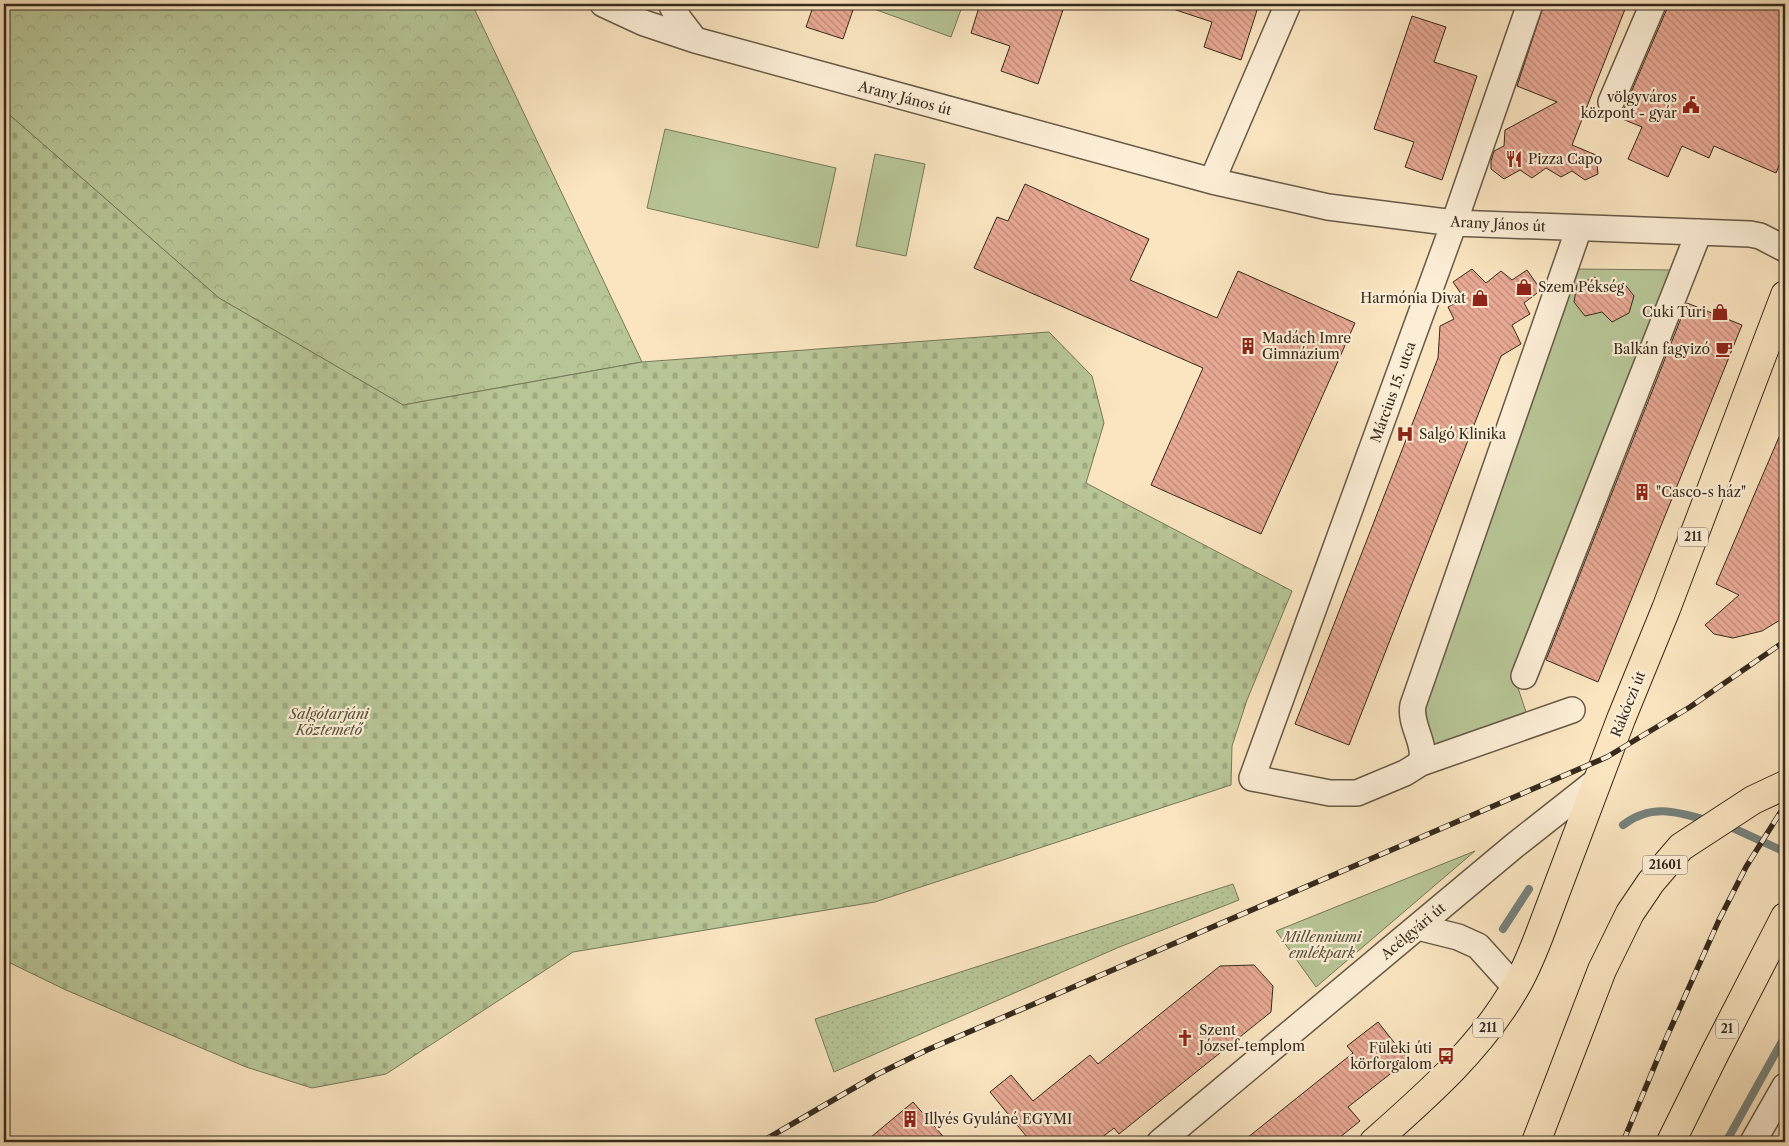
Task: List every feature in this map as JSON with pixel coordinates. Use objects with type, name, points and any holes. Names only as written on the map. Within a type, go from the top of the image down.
[{"type":"main road","name":"Rákóczi út","points":[[1431,1091],[1465,1057],[1516,988],[1539,936],[1783,302]]},
{"type":"main road","name":"21601","points":[[1536,1142],[1602,970],[1630,913],[1651,882],[1681,847],[1753,800],[1785,785]]},
{"type":"main road","name":"21","points":[[1671,1142],[1785,917]]},
{"type":"main road","name":"211","points":[[1374,1142],[1431,1091]]},
{"type":"main road","name":"211","points":[[1399,1142],[1431,1091]]},
{"type":"street","points":[[671,4],[679,19],[695,40]]},
{"type":"street","points":[[1212,180],[1288,4]]},
{"type":"street","name":"Március 15. utca","points":[[1421,763],[1405,773],[1357,793],[1330,793],[1252,778],[1454,223],[1530,4]]},
{"type":"street","points":[[1611,102],[1652,4]]},
{"type":"street","name":"Arany János út","points":[[610,5],[644,23],[695,40],[1212,180],[1328,207],[1454,223],[1750,234],[1760,236],[1785,249]]},
{"type":"street","points":[[1572,710],[1421,763],[1422,750],[1412,716],[1413,705],[1579,228]]},
{"type":"street","points":[[1524,676],[1699,232]]},
{"type":"street","name":"Acélgyári út","points":[[1160,1142],[1514,846],[1599,779]]},
{"type":"street","points":[[1418,926],[1458,937],[1478,946],[1516,988]]},
{"type":"street","points":[[1752,1142],[1785,1086]]},
{"type":"green space","points":[[4,4],[472,4],[642,362],[403,405],[219,298],[4,110]]},
{"type":"green space","points":[[876,4],[963,4],[951,37],[874,9]]},
{"type":"green space","name":"Salgótarjáni Köztemető","points":[[4,110],[219,298],[403,405],[642,362],[1049,332],[1092,376],[1104,423],[1086,483],[1292,591],[1247,700],[1232,746],[1231,785],[875,902],[573,952],[386,1074],[312,1088],[246,1067],[66,990],[4,960]]},
{"type":"green space","points":[[665,129],[836,168],[818,248],[647,208]]},
{"type":"green space","points":[[875,154],[925,164],[906,256],[856,246]]},
{"type":"green space","points":[[1575,269],[1675,270],[1518,657],[1517,685],[1527,715],[1440,746],[1433,744],[1422,718]]},
{"type":"green space","name":"Millenniumi emlékpark","points":[[1475,851],[1316,987],[1276,931]]},
{"type":"green space","points":[[1233,884],[1239,900],[1117,948],[834,1072],[815,1019]]},
{"type":"building","points":[[814,4],[855,4],[843,39],[806,27]]},
{"type":"building","points":[[980,4],[1065,4],[1038,84],[1001,71],[1010,46],[971,33]]},
{"type":"building","points":[[1170,4],[1259,4],[1241,60],[1204,47],[1212,22],[1170,8]]},
{"type":"building","points":[[1544,4],[1627,4],[1572,145],[1596,155],[1598,174],[1585,180],[1572,171],[1561,177],[1546,168],[1532,178],[1520,170],[1504,179],[1491,169],[1494,151],[1504,146],[1505,130],[1557,102],[1517,86]]},
{"type":"building","points":[[1669,4],[1769,4],[1785,11],[1785,151],[1776,173],[1714,146],[1709,158],[1682,146],[1668,177],[1628,159],[1642,127],[1620,118]]},
{"type":"building","points":[[1412,16],[1446,27],[1434,62],[1477,76],[1442,180],[1405,167],[1414,142],[1374,129]]},
{"type":"building","name":"Madách Imre Gimnázium","points":[[1025,184],[1149,239],[1130,280],[1217,318],[1238,271],[1355,323],[1261,534],[1151,485],[1203,368],[974,268],[997,217],[1008,221]]},
{"type":"building","points":[[1472,269],[1486,283],[1501,271],[1512,280],[1527,270],[1541,290],[1524,303],[1530,314],[1512,325],[1521,344],[1501,356],[1349,745],[1295,724],[1438,358],[1440,326],[1454,319],[1448,307],[1464,298],[1453,282]]},
{"type":"building","points":[[1595,277],[1607,289],[1623,282],[1634,296],[1629,313],[1612,322],[1602,312],[1585,316],[1574,302],[1577,285]]},
{"type":"building","name":"\"Casco-s ház\"","points":[[1687,303],[1742,325],[1598,682],[1546,660]]},
{"type":"building","points":[[1785,423],[1785,617],[1762,631],[1733,638],[1714,634],[1705,625],[1739,595],[1716,584]]},
{"type":"building","name":"Szent József-templom","points":[[1254,965],[1273,986],[1271,1012],[1119,1134],[1114,1128],[1096,1142],[1031,1142],[990,1092],[1011,1075],[1033,1101],[1090,1055],[1098,1064],[1220,966]]},
{"type":"building","points":[[1378,1022],[1408,1060],[1348,1107],[1360,1121],[1334,1142],[1242,1142],[1353,1053],[1347,1046]]},
{"type":"building","name":"Illyés Gyuláné EGYMI","points":[[913,1102],[948,1142],[865,1142]]},
{"type":"waterway","points":[[1623,825],[1633,818],[1644,814],[1665,811],[1709,821]]},
{"type":"waterway","points":[[1725,826],[1785,852]]},
{"type":"waterway","points":[[1503,929],[1529,889]]},
{"type":"waterway","points":[[1726,1142],[1785,1036]]},
{"type":"railway","points":[[761,1142],[878,1074],[927,1050],[1607,757],[1690,707],[1785,641]]},
{"type":"railway","points":[[1623,1142],[1665,1041],[1719,920],[1746,867],[1785,805]]},
{"type":"place","name":"völgyváros központ - gyár","points":[[1691,105]]},
{"type":"place","name":"Pizza Capo","points":[[1514,159]]},
{"type":"place","name":"Szem Pékség","points":[[1524,287]]},
{"type":"place","name":"Harmónia Divat","points":[[1480,298]]},
{"type":"place","name":"Cuki Turi","points":[[1720,312]]},
{"type":"place","name":"Madách Imre Gimnázium","points":[[1248,346]]},
{"type":"place","name":"Balkán fagyizó","points":[[1724,349]]},
{"type":"place","name":"Salgó Klinika","points":[[1405,434]]},
{"type":"place","name":"\"Casco-s ház\"","points":[[1642,492]]},
{"type":"place","name":"Szent József-templom","points":[[1185,1038]]},
{"type":"place","name":"Füleki úti körforgalom","points":[[1446,1056]]},
{"type":"place","name":"Illyés Gyuláné EGYMI","points":[[910,1119]]}]
